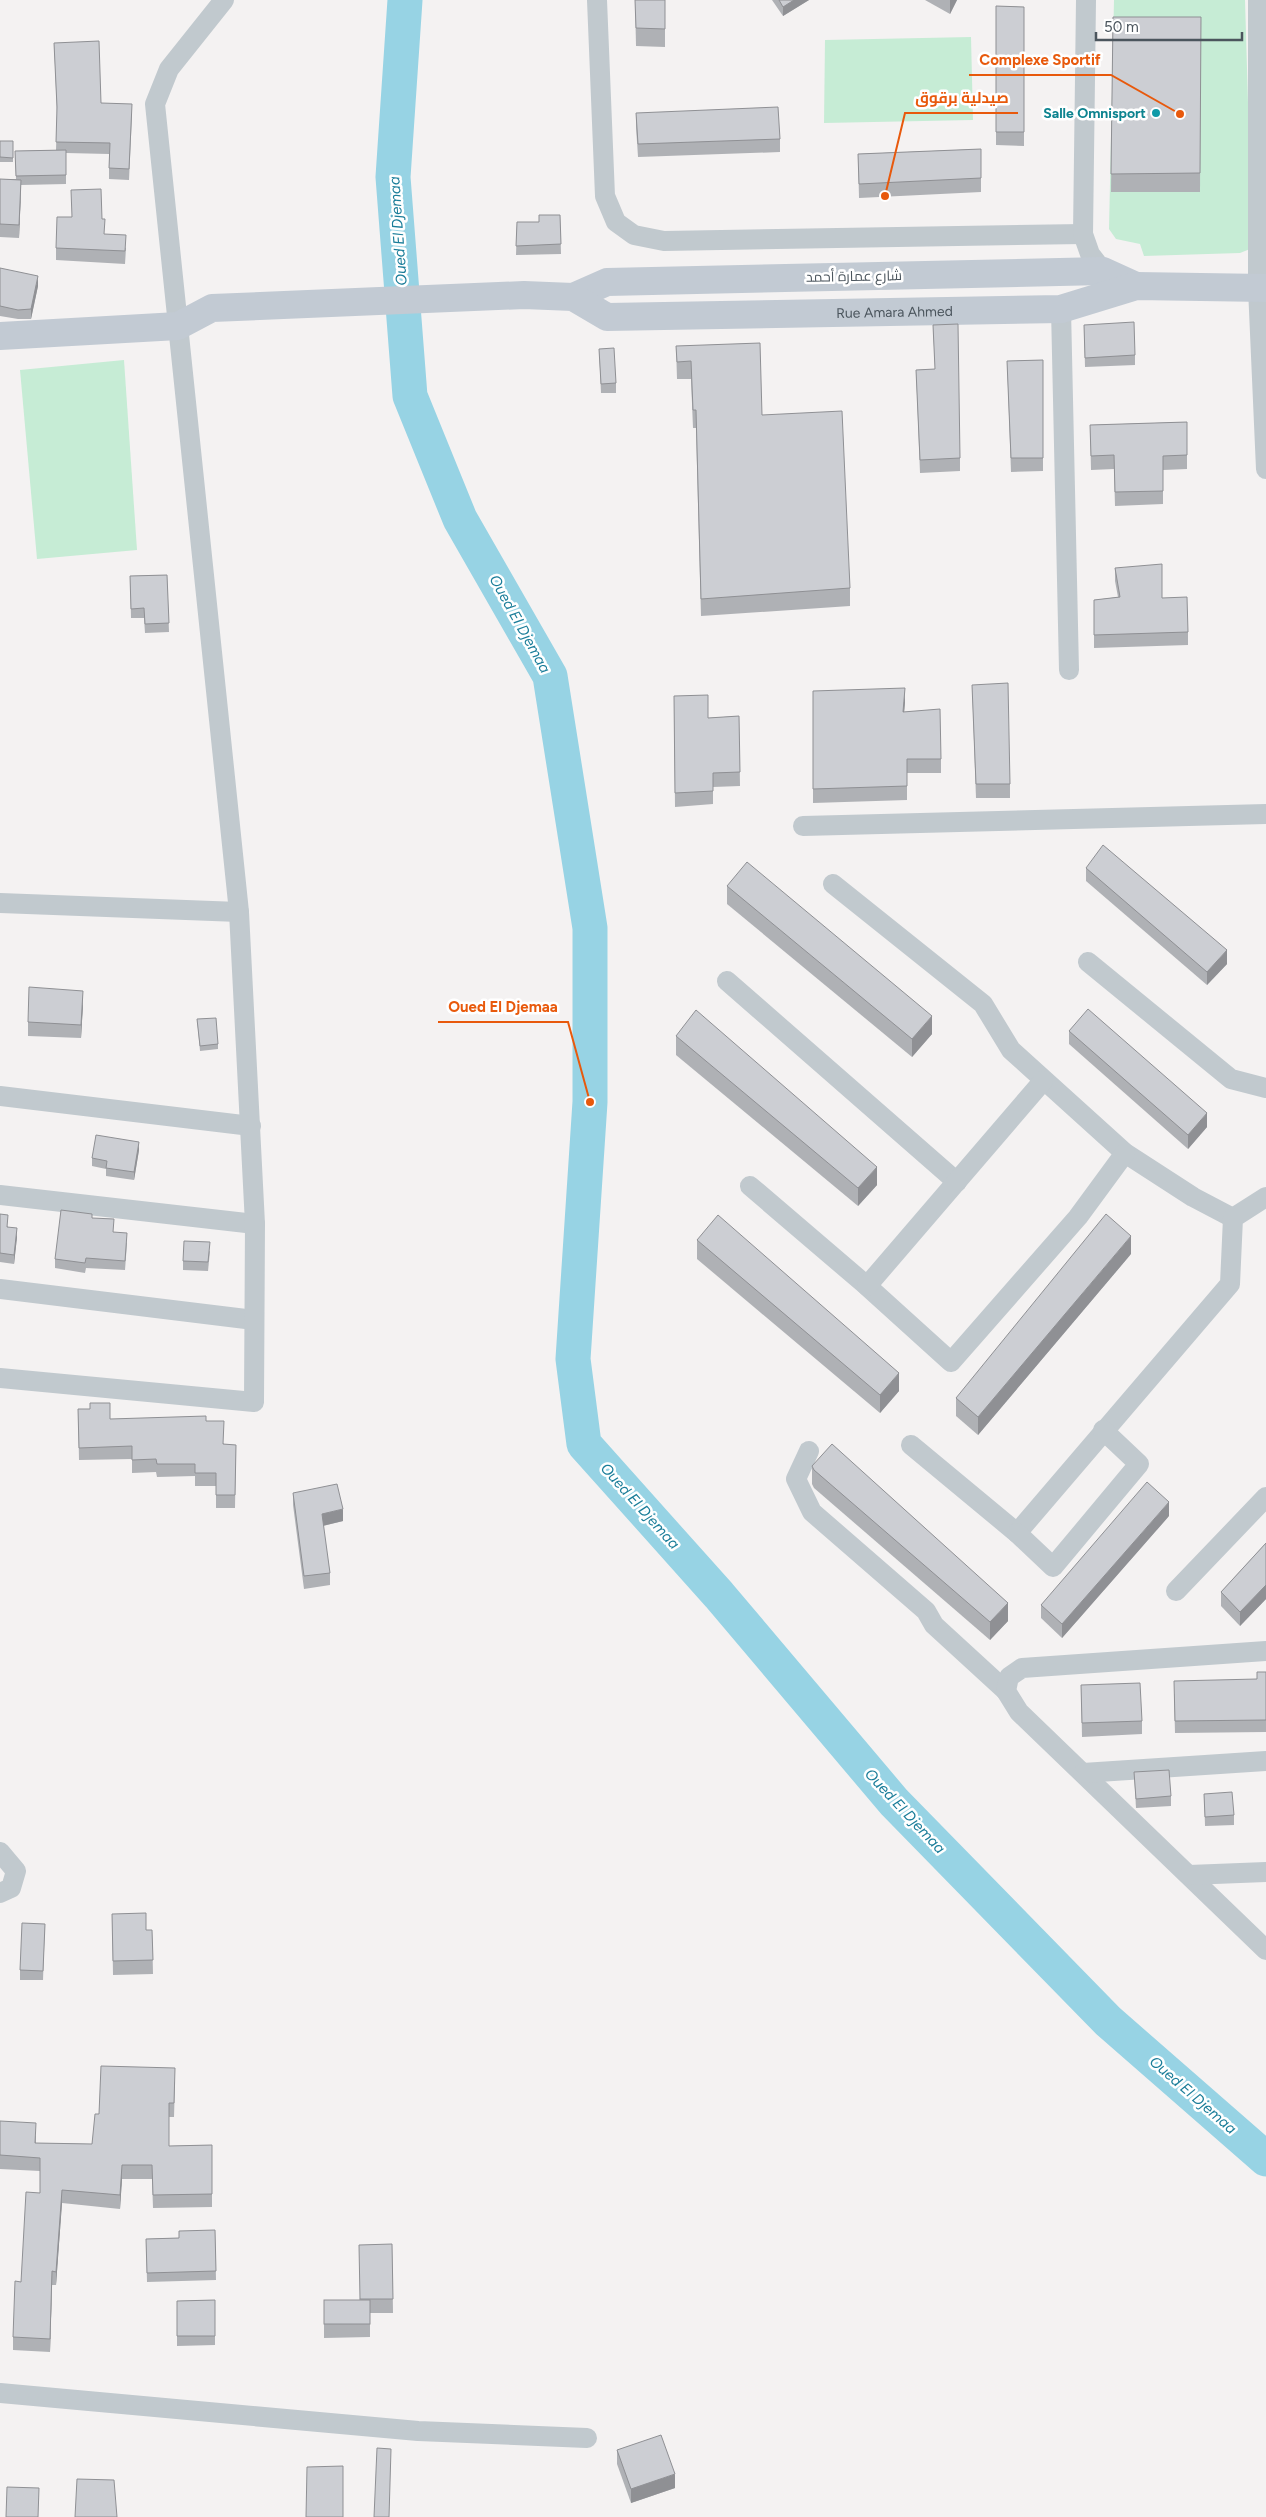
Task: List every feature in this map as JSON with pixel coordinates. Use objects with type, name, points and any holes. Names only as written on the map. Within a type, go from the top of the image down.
[{"type":"street","points":[[0,1378],[254,1402],[255,1224],[252,1126],[239,912],[155,104],[169,69],[224,0]]},
{"type":"street","points":[[597,0],[605,196],[616,222],[634,235],[664,241],[1083,234]]},
{"type":"street","points":[[1086,0],[1083,234],[1090,254],[1103,271]]},
{"type":"street","points":[[1258,0],[1266,469]]},
{"type":"street","name":"شارع عمارة أحمد","points":[[573,297],[607,282],[1103,271],[1136,286]]},
{"type":"street","name":"Rue Amara Ahmed","points":[[178,326],[212,308],[524,295],[573,297],[607,317],[1062,309],[1136,286],[1262,288]]},
{"type":"street","points":[[1062,309],[1069,670]]},
{"type":"street","points":[[0,336],[178,326]]},
{"type":"street","points":[[803,826],[1266,814]]},
{"type":"street","points":[[833,884],[983,1004],[1010,1050],[1125,1153],[1193,1197],[1233,1218]]},
{"type":"street","points":[[0,903],[239,912]]},
{"type":"street","points":[[1088,962],[1231,1079],[1266,1088]]},
{"type":"street","points":[[727,981],[957,1182]]},
{"type":"street","points":[[867,1286],[1043,1081]]},
{"type":"street","points":[[0,1096],[252,1126]]},
{"type":"street","points":[[750,1186],[867,1286],[951,1362],[1078,1217],[1125,1153]]},
{"type":"street","points":[[0,1195],[255,1224]]},
{"type":"street","points":[[1233,1218],[1266,1196]]},
{"type":"street","points":[[1017,1533],[1103,1430],[1230,1284],[1233,1218]]},
{"type":"street","points":[[0,1289],[254,1320]]},
{"type":"street","points":[[911,1445],[1017,1533],[1052,1567],[1139,1464],[1103,1430]]},
{"type":"street","points":[[809,1451],[796,1479],[812,1512],[837,1532],[865,1561],[926,1611],[934,1625],[1006,1690],[1019,1712],[1266,1950]]},
{"type":"street","points":[[1176,1591],[1266,1498]]},
{"type":"street","points":[[1006,1690],[1009,1676],[1022,1668],[1266,1651]]},
{"type":"street","points":[[1083,1773],[1266,1761]]},
{"type":"street","points":[[0,1852],[16,1871],[12,1888],[0,1893]]},
{"type":"street","points":[[1189,1875],[1266,1872]]},
{"type":"street","points":[[0,2393],[418,2431],[587,2438]]},
{"type":"green space","points":[[1114,0],[1245,0],[1252,239],[1250,249],[1240,253],[1144,256],[1140,244],[1116,239],[1109,229]]},
{"type":"green space","points":[[971,37],[973,120],[824,123],[825,40]]},
{"type":"green space","points":[[124,360],[137,550],[37,559],[20,370]]},
{"type":"building","points":[[635,0],[665,0],[665,29],[636,28]]},
{"type":"building","points":[[779,0],[794,0],[783,7]]},
{"type":"building","points":[[996,6],[1024,7],[1024,132],[996,132]]},
{"type":"building","name":"Salle Omnisport","points":[[1113,17],[1201,17],[1200,173],[1111,174]]},
{"type":"building","points":[[99,41],[101,103],[132,104],[129,169],[109,168],[110,143],[56,142],[57,107],[54,43]]},
{"type":"building","points":[[778,107],[780,139],[638,144],[636,113]]},
{"type":"building","points":[[0,141],[13,141],[13,158],[0,157]]},
{"type":"building","points":[[981,149],[981,178],[859,184],[858,154]]},
{"type":"building","points":[[66,150],[66,175],[16,176],[15,151]]},
{"type":"building","points":[[0,179],[21,180],[19,225],[0,224]]},
{"type":"building","points":[[101,189],[102,219],[105,219],[104,234],[126,235],[125,251],[56,248],[57,217],[72,217],[71,190]]},
{"type":"building","points":[[539,215],[560,215],[561,244],[516,246],[517,222],[539,222]]},
{"type":"building","points":[[0,268],[38,276],[31,309],[18,310],[0,306]]},
{"type":"building","points":[[1134,322],[1135,355],[1085,358],[1084,325]]},
{"type":"building","points":[[958,324],[960,458],[920,460],[916,370],[935,369],[933,325]]},
{"type":"building","points":[[760,343],[762,415],[842,411],[850,588],[701,599],[696,410],[693,410],[691,361],[677,362],[676,346]]},
{"type":"building","points":[[614,348],[616,383],[601,384],[599,349]]},
{"type":"building","points":[[1043,360],[1043,458],[1011,458],[1007,361]]},
{"type":"building","points":[[1187,422],[1187,455],[1163,456],[1163,491],[1115,492],[1114,455],[1091,456],[1090,425]]},
{"type":"building","points":[[1162,564],[1162,598],[1187,597],[1188,632],[1094,635],[1094,600],[1120,597],[1115,568]]},
{"type":"building","points":[[167,575],[169,623],[145,624],[144,608],[131,609],[130,576]]},
{"type":"building","points":[[1008,683],[1010,784],[976,784],[972,685]]},
{"type":"building","points":[[905,688],[903,712],[940,709],[941,759],[907,759],[907,786],[813,789],[813,691]]},
{"type":"building","points":[[708,695],[708,718],[739,716],[740,772],[713,773],[713,791],[675,793],[674,696]]},
{"type":"building","points":[[1103,845],[1227,950],[1207,972],[1086,868]]},
{"type":"building","points":[[747,862],[932,1016],[912,1039],[727,886]]},
{"type":"building","points":[[29,987],[83,991],[81,1025],[28,1022]]},
{"type":"building","points":[[1088,1009],[1207,1113],[1188,1135],[1069,1031]]},
{"type":"building","points":[[696,1010],[877,1167],[858,1188],[676,1036]]},
{"type":"building","points":[[216,1018],[218,1044],[200,1046],[197,1019]]},
{"type":"building","points":[[96,1135],[139,1142],[134,1172],[106,1168],[107,1161],[92,1158]]},
{"type":"building","points":[[61,1210],[92,1214],[92,1218],[114,1219],[113,1232],[127,1233],[125,1261],[86,1258],[85,1263],[55,1259]]},
{"type":"building","points":[[0,1214],[8,1215],[7,1227],[17,1228],[14,1255],[0,1253]]},
{"type":"building","points":[[1106,1214],[1131,1236],[978,1417],[956,1398]]},
{"type":"building","points":[[718,1215],[899,1373],[880,1395],[697,1240]]},
{"type":"building","points":[[184,1241],[210,1242],[208,1262],[183,1261]]},
{"type":"building","points":[[90,1403],[110,1403],[110,1419],[206,1416],[206,1421],[224,1421],[223,1444],[236,1445],[235,1495],[216,1495],[216,1473],[195,1473],[195,1464],[157,1464],[156,1459],[132,1460],[132,1446],[79,1448],[78,1409],[90,1409]]},
{"type":"building","points":[[832,1444],[1008,1603],[990,1622],[814,1470],[812,1466]]},
{"type":"building","points":[[1147,1482],[1169,1502],[1062,1624],[1041,1605]]},
{"type":"building","points":[[337,1484],[343,1509],[322,1514],[330,1573],[304,1576],[293,1493]]},
{"type":"building","points":[[1266,1543],[1266,1585],[1240,1612],[1221,1592]]},
{"type":"building","points":[[1257,1672],[1266,1672],[1266,1720],[1175,1721],[1174,1681],[1257,1679]]},
{"type":"building","points":[[1140,1683],[1142,1721],[1082,1723],[1081,1685]]},
{"type":"building","points":[[1169,1770],[1171,1796],[1136,1799],[1134,1772]]},
{"type":"building","points":[[1232,1792],[1234,1815],[1205,1817],[1204,1794]]},
{"type":"building","points":[[146,1913],[146,1930],[152,1930],[153,1960],[113,1961],[112,1914]]},
{"type":"building","points":[[22,1923],[45,1924],[43,1971],[20,1970]]},
{"type":"building","points":[[101,2066],[175,2068],[174,2103],[169,2103],[169,2146],[212,2145],[212,2194],[153,2195],[152,2165],[122,2165],[120,2195],[62,2190],[56,2272],[52,2271],[50,2339],[13,2337],[15,2281],[21,2282],[26,2192],[40,2193],[40,2158],[0,2155],[0,2121],[36,2123],[35,2143],[92,2144],[95,2114],[99,2114]]},
{"type":"building","points":[[215,2230],[216,2271],[147,2273],[146,2239],[179,2238],[179,2231]]},
{"type":"building","points":[[392,2244],[393,2299],[360,2299],[359,2245]]},
{"type":"building","points":[[215,2300],[215,2336],[177,2336],[177,2301]]},
{"type":"building","points":[[324,2300],[370,2300],[370,2324],[324,2324]]},
{"type":"building","points":[[661,2435],[675,2474],[631,2489],[617,2450]]},
{"type":"building","points":[[377,2448],[391,2449],[389,2517],[374,2517]]},
{"type":"building","points":[[343,2466],[343,2517],[306,2517],[307,2467]]},
{"type":"building","points":[[77,2479],[114,2480],[117,2517],[75,2517]]},
{"type":"building","points":[[7,2487],[39,2488],[38,2517],[6,2517]]},
{"type":"waterway","name":"Oued El Djemaa","points":[[405,0],[393,177],[410,396],[460,519],[550,676],[590,928],[590,1102],[573,1359],[584,1444],[719,1595],[894,1802],[1108,2021],[1266,2159]]},
{"type":"place","name":"Salle Omnisport","points":[[1156,113]]},
{"type":"place","name":"Complexe Sportif","points":[[1180,114]]},
{"type":"place","name":"صيدلية برقوق","points":[[885,196]]},
{"type":"place","name":"Oued El Djemaa","points":[[590,1102]]}]
